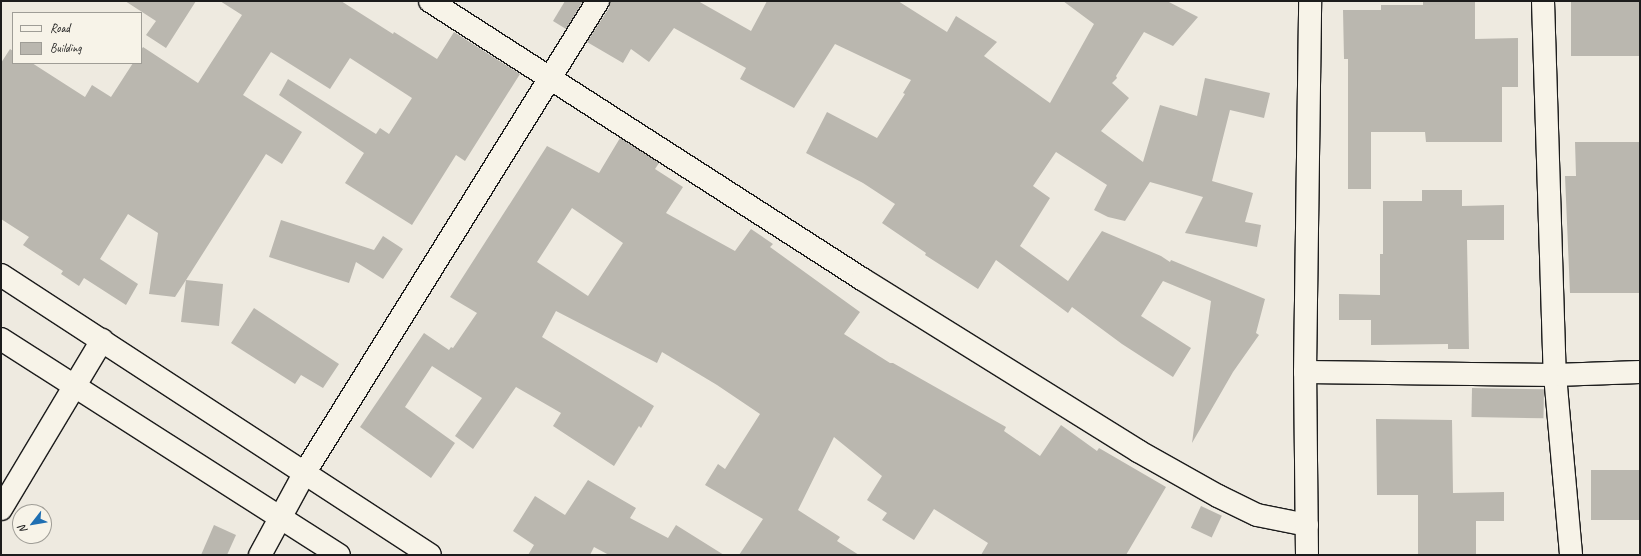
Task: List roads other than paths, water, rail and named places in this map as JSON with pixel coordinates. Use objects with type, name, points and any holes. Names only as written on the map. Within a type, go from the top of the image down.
[{"type":"street","points":[[430,1],[962,342],[1138,451],[1218,496],[1257,515],[1307,525]]},
{"type":"street","points":[[260,555],[305,472],[598,1]]},
{"type":"street","points":[[1307,555],[1305,372],[1310,1]]},
{"type":"street","points":[[1543,1],[1555,375],[1571,555]]},
{"type":"street","points":[[1,275],[430,555]]},
{"type":"street","points":[[1,340],[75,388],[281,516],[340,555]]},
{"type":"street","points":[[1,509],[75,388],[102,340]]},
{"type":"street","points":[[1305,372],[1555,375],[1640,372]]}]
